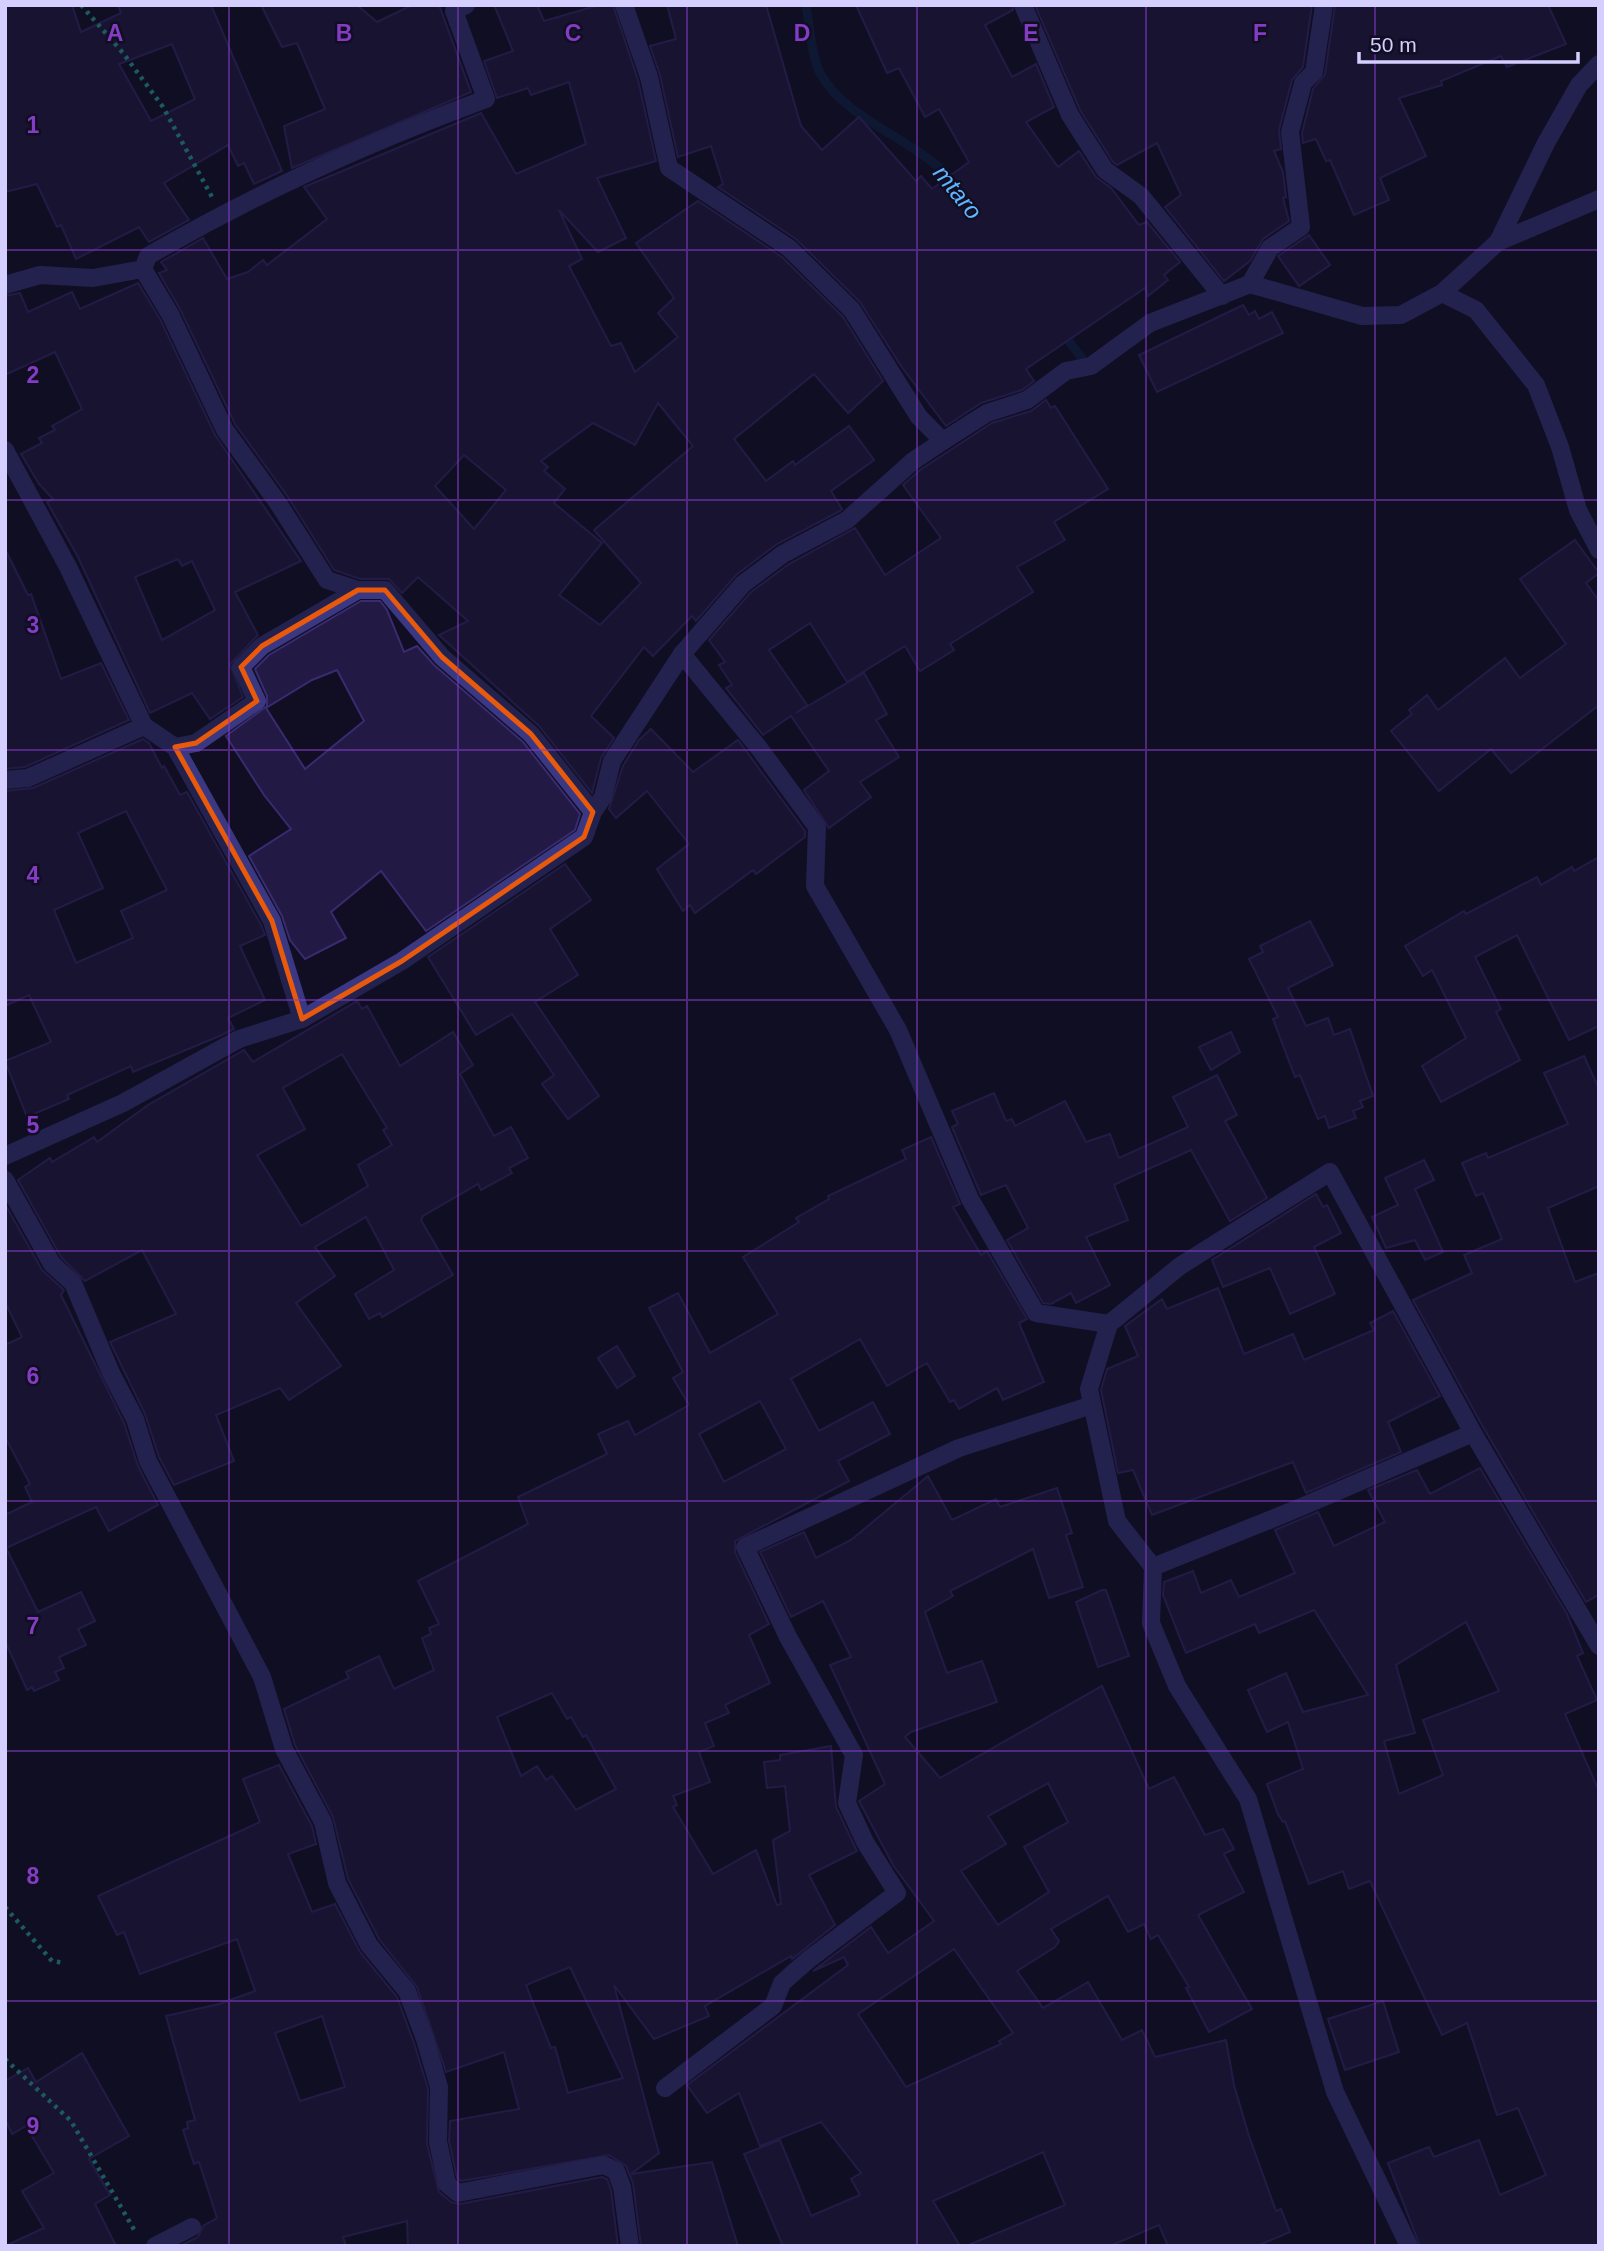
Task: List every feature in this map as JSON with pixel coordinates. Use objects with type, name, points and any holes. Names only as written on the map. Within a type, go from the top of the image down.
[{"type":"street","points":[[143,269],[148,256],[220,214],[348,154],[486,99],[454,11],[466,5]]},
{"type":"street","points":[[624,5],[649,77],[669,168],[751,220],[807,265],[852,310],[919,417],[943,441]]},
{"type":"street","points":[[1023,5],[1070,115],[1105,170],[1141,197],[1222,296]]},
{"type":"street","points":[[5,1156],[123,1103],[239,1039],[302,1018],[402,961],[584,838],[593,812],[603,797],[611,761],[682,654],[743,584],[783,554],[847,520],[913,461],[987,413],[1027,400],[1066,371],[1091,366],[1150,323],[1250,284],[1270,248],[1301,227],[1290,132],[1303,83],[1314,72],[1324,5]]},
{"type":"street","points":[[1498,242],[1546,143],[1579,85],[1599,64]]},
{"type":"street","points":[[1250,284],[1362,316],[1401,315],[1442,293],[1498,242],[1599,199]]},
{"type":"street","points":[[5,285],[40,275],[93,278],[143,269]]},
{"type":"street","points":[[143,269],[170,314],[225,430],[278,503],[327,580],[358,590],[385,590],[442,657],[531,734],[593,812]]},
{"type":"street","points":[[1442,293],[1476,310],[1536,385],[1560,447],[1578,510],[1599,550]]},
{"type":"street","points":[[5,450],[68,567],[144,726],[175,747],[272,921],[302,1018]]},
{"type":"street","points":[[175,747],[196,743],[257,701],[241,667],[262,646],[358,590]]},
{"type":"street","points":[[682,654],[759,748],[817,827],[816,886],[898,1030],[971,1199],[1037,1313],[1109,1324]]},
{"type":"street","points":[[5,780],[28,778],[144,726]]},
{"type":"street","points":[[1409,2246],[1335,2092],[1248,1799],[1177,1685],[1151,1623],[1153,1567],[1117,1521],[1089,1389],[1109,1324],[1180,1266],[1330,1172],[1472,1433],[1599,1646]]},
{"type":"street","points":[[5,1180],[52,1264],[73,1283],[111,1373],[135,1419],[148,1461],[262,1677],[284,1749],[323,1822],[337,1883],[369,1945],[407,1991],[439,2087],[438,2142],[447,2184],[458,2193],[604,2165],[616,2171],[622,2187],[630,2246]]},
{"type":"street","points":[[665,2088],[773,2006],[782,1983],[897,1893],[865,1842],[847,1803],[853,1755],[788,1637],[745,1546],[959,1448],[1092,1405]]},
{"type":"street","points":[[1153,1567],[1472,1433]]},
{"type":"street","points":[[155,2246],[192,2227]]},
{"type":"path","points":[[81,5],[123,53],[163,107],[198,166],[220,214]]},
{"type":"path","points":[[5,1907],[51,1961],[65,1963]]},
{"type":"path","points":[[5,2059],[71,2121],[136,2235]]},
{"type":"highlighted area","points":[[358,590],[385,590],[442,657],[531,734],[593,812],[584,837],[402,961],[302,1019],[272,921],[175,747],[196,743],[257,701],[241,667],[262,646]]},
{"type":"building","points":[[5,5],[72,5],[81,32],[121,13],[118,5],[211,5],[282,171],[254,184],[244,163],[238,166],[228,145],[164,183],[189,220],[149,242],[139,227],[76,259],[61,225],[57,227],[37,184],[5,192]],"holes":[[[172,44],[195,99],[151,121],[119,64]]]},
{"type":"building","points":[[261,5],[357,5],[377,22],[412,5],[439,5],[471,92],[292,168],[284,126],[325,109],[297,43],[282,47]]},
{"type":"building","points":[[494,5],[537,5],[544,21],[599,5],[613,5],[638,80],[656,161],[597,178],[626,238],[598,252],[559,210],[582,259],[569,266],[611,346],[621,343],[635,372],[678,337],[658,313],[674,298],[636,243],[698,201],[782,257],[843,317],[883,381],[848,413],[814,374],[734,439],[766,481],[793,461],[795,465],[849,426],[874,460],[831,491],[842,509],[840,511],[777,544],[736,575],[696,621],[692,616],[653,656],[644,647],[591,716],[614,738],[601,758],[592,793],[539,726],[439,635],[468,621],[418,577],[402,593],[389,579],[360,579],[334,570],[288,497],[235,424],[180,309],[159,273],[167,270],[161,262],[203,238],[227,279],[248,272],[263,260],[267,265],[327,219],[304,187],[481,113],[516,174],[586,144],[569,82],[531,95],[528,88],[497,98],[484,61],[513,51]],"holes":[[[658,403],[693,446],[594,530],[641,583],[600,625],[559,595],[602,543],[554,503],[565,489],[544,471],[548,467],[541,461],[593,423],[635,445]],[[464,455],[506,490],[474,529],[435,486]]]},
{"type":"building","points":[[667,5],[766,5],[801,126],[822,150],[859,117],[916,181],[921,176],[932,189],[969,162],[939,109],[925,117],[899,68],[887,73],[856,5],[1012,5],[1013,10],[985,25],[1012,77],[1036,64],[1054,107],[1026,122],[1058,167],[1079,151],[1096,177],[1111,188],[1139,225],[1147,222],[1180,262],[1164,275],[1168,280],[1148,296],[1145,288],[1026,369],[1034,381],[1022,390],[981,403],[946,426],[901,366],[860,302],[796,239],[718,187],[723,184],[711,146],[678,157],[660,75],[650,46],[676,39]]},
{"type":"building","points":[[1035,5],[1312,5],[1303,67],[1292,80],[1279,130],[1281,149],[1274,151],[1283,172],[1286,197],[1283,198],[1289,221],[1263,239],[1250,261],[1224,281],[1165,207],[1181,195],[1157,143],[1117,165],[1113,162],[1080,110]]},
{"type":"building","points":[[1335,5],[1548,5],[1566,44],[1507,67],[1501,56],[1441,81],[1442,85],[1399,98],[1426,156],[1380,178],[1389,200],[1354,215],[1330,160],[1326,161],[1316,139],[1303,143],[1302,133],[1313,89],[1325,74]]},
{"type":"building","points":[[1309,235],[1330,265],[1299,286],[1278,256]]},
{"type":"building","points":[[138,283],[160,319],[215,435],[301,561],[235,592],[258,635],[230,664],[243,697],[210,719],[192,693],[150,713],[78,557],[47,502],[53,499],[39,484],[21,454],[42,443],[39,438],[55,430],[52,426],[82,409],[55,352],[5,375],[5,296],[20,293],[28,312],[72,292],[80,309]],"holes":[[[178,559],[182,566],[192,561],[215,610],[162,640],[135,577]]]},
{"type":"building","points":[[1243,305],[1249,315],[1255,311],[1259,319],[1272,312],[1283,333],[1157,392],[1139,355]]},
{"type":"building","points":[[1046,400],[1051,408],[1055,406],[1108,489],[1054,522],[1065,540],[1017,567],[1033,592],[950,644],[954,650],[920,671],[905,646],[847,682],[810,623],[769,650],[807,705],[796,713],[864,673],[887,714],[876,720],[899,757],[860,782],[871,797],[829,828],[804,790],[829,771],[791,716],[763,735],[726,688],[732,685],[719,665],[725,662],[709,640],[751,592],[789,564],[855,528],[885,575],[941,538],[903,485],[920,470],[992,423],[1031,411]]},
{"type":"building","points":[[1575,540],[1599,573],[1586,583],[1599,601],[1599,705],[1511,773],[1491,749],[1439,791],[1391,731],[1412,714],[1409,710],[1427,695],[1438,710],[1505,658],[1520,678],[1566,644],[1520,579]]},
{"type":"building","points":[[5,549],[28,595],[31,594],[61,679],[101,663],[129,720],[25,767],[5,769]]},
{"type":"building","points":[[361,601],[380,601],[387,610],[404,652],[417,646],[434,665],[523,742],[580,814],[575,830],[426,931],[381,871],[331,912],[346,938],[305,959],[290,940],[282,916],[249,856],[291,829],[264,795],[226,736],[267,706],[267,696],[255,669],[269,655]],"holes":[[[337,670],[364,721],[305,769],[266,708],[312,680]]]},
{"type":"building","points":[[651,729],[693,772],[738,740],[805,831],[805,837],[756,874],[753,870],[695,913],[690,905],[683,911],[657,869],[689,844],[647,791],[616,818],[609,809],[623,766],[639,740]]},
{"type":"building","points":[[143,739],[149,743],[180,795],[187,792],[261,925],[265,935],[240,946],[265,1000],[228,1018],[234,1029],[222,1035],[133,1072],[131,1066],[67,1095],[69,1099],[27,1117],[5,1061],[51,1042],[29,995],[5,1006],[5,791],[33,788]],"holes":[[[126,811],[167,890],[121,911],[133,938],[76,963],[54,910],[103,888],[78,833]]]},
{"type":"building","points":[[1599,857],[1599,1026],[1569,1040],[1517,935],[1475,957],[1501,1009],[1496,1012],[1520,1060],[1441,1102],[1422,1066],[1466,1038],[1432,970],[1423,976],[1405,946],[1464,911],[1466,914],[1537,877],[1541,885],[1572,867],[1574,871]]},
{"type":"building","points":[[565,864],[591,900],[550,929],[578,975],[535,1002],[599,1096],[568,1119],[542,1084],[554,1075],[512,1014],[476,1035],[428,957]]},
{"type":"building","points":[[1310,921],[1333,965],[1288,988],[1306,1026],[1328,1018],[1334,1035],[1350,1029],[1373,1096],[1360,1101],[1363,1107],[1353,1111],[1356,1118],[1329,1128],[1325,1116],[1318,1119],[1300,1075],[1295,1077],[1273,1019],[1278,1017],[1249,959],[1263,952],[1260,946]]},
{"type":"building","points":[[357,1001],[362,1009],[367,1006],[400,1066],[453,1032],[473,1065],[460,1074],[494,1136],[511,1127],[528,1158],[509,1168],[512,1173],[481,1190],[478,1184],[423,1216],[421,1220],[453,1275],[382,1317],[380,1313],[369,1319],[355,1294],[394,1270],[366,1217],[315,1247],[335,1276],[296,1303],[341,1366],[289,1400],[280,1388],[216,1415],[234,1461],[174,1485],[159,1457],[145,1414],[110,1342],[176,1314],[142,1250],[85,1281],[61,1257],[18,1180],[50,1158],[52,1162],[94,1137],[97,1142],[148,1105],[244,1050],[253,1062]],"holes":[[[342,1054],[387,1128],[383,1130],[392,1145],[358,1165],[368,1186],[301,1226],[257,1155],[305,1129],[283,1088]]]},
{"type":"building","points":[[1231,1032],[1240,1052],[1211,1070],[1199,1047]]},
{"type":"building","points":[[1584,1056],[1599,1089],[1599,1186],[1548,1208],[1575,1282],[1599,1273],[1599,1595],[1586,1602],[1483,1427],[1413,1300],[1472,1273],[1464,1255],[1502,1239],[1483,1193],[1476,1196],[1462,1163],[1486,1153],[1488,1158],[1568,1124],[1544,1073]]},
{"type":"building","points":[[1217,1075],[1237,1115],[1225,1121],[1267,1198],[1230,1221],[1191,1150],[1126,1179],[1114,1185],[1128,1220],[1086,1237],[1110,1285],[1076,1303],[1071,1293],[1051,1304],[1043,1303],[1007,1240],[1028,1228],[1006,1185],[981,1195],[952,1127],[958,1124],[952,1111],[994,1093],[1006,1121],[1012,1119],[1015,1126],[1065,1101],[1086,1142],[1110,1134],[1119,1158],[1188,1127],[1173,1097]]},
{"type":"building","points":[[931,1137],[960,1204],[953,1207],[981,1255],[987,1251],[1027,1319],[1019,1323],[1044,1382],[1003,1400],[997,1388],[959,1409],[954,1400],[950,1402],[927,1363],[887,1386],[860,1339],[791,1379],[819,1431],[873,1402],[890,1434],[838,1461],[849,1481],[735,1541],[735,1552],[769,1624],[749,1635],[770,1683],[725,1705],[729,1713],[705,1723],[714,1746],[699,1752],[710,1782],[673,1796],[677,1805],[673,1807],[713,1874],[756,1850],[777,1905],[781,1904],[773,1840],[790,1831],[785,1786],[767,1788],[764,1762],[780,1760],[780,1755],[831,1746],[836,1807],[857,1851],[809,1875],[835,1925],[792,1959],[791,1956],[705,2006],[709,2016],[654,2039],[614,1985],[659,2153],[631,2174],[712,2162],[738,2246],[641,2246],[633,2183],[626,2166],[609,2155],[461,2181],[457,2178],[449,2141],[450,2121],[519,2109],[504,2052],[446,2072],[417,1987],[379,1939],[348,1879],[333,1817],[295,1745],[284,1709],[349,1678],[346,1672],[379,1656],[394,1689],[434,1670],[422,1638],[431,1634],[429,1628],[439,1624],[418,1581],[528,1524],[518,1497],[607,1454],[598,1434],[628,1421],[635,1435],[689,1405],[673,1378],[683,1372],[649,1308],[678,1293],[710,1353],[778,1314],[743,1257],[799,1222],[796,1218],[829,1199],[828,1196],[906,1159],[902,1150]],"holes":[[[760,1401],[786,1449],[724,1482],[699,1434]],[[552,1693],[567,1719],[571,1717],[583,1737],[586,1735],[616,1789],[576,1810],[552,1776],[546,1780],[537,1766],[521,1776],[497,1717]],[[570,1967],[623,2078],[568,2093],[555,2047],[551,2048],[526,1985]]]},
{"type":"building","points":[[1424,1160],[1434,1180],[1415,1189],[1443,1252],[1425,1260],[1415,1240],[1386,1248],[1372,1217],[1398,1205],[1385,1178]]},
{"type":"building","points":[[1316,1194],[1323,1207],[1327,1205],[1341,1233],[1314,1247],[1335,1294],[1290,1314],[1270,1268],[1223,1287],[1212,1260]]},
{"type":"building","points":[[5,1204],[42,1270],[64,1290],[61,1295],[124,1423],[138,1466],[158,1505],[109,1531],[96,1507],[6,1548],[38,1612],[81,1592],[95,1621],[78,1629],[86,1645],[59,1657],[64,1668],[55,1672],[59,1680],[34,1691],[32,1687],[27,1690],[5,1641],[5,1515],[32,1502],[25,1487],[30,1484],[5,1437],[5,1345],[22,1337],[5,1302]]},
{"type":"building","points":[[1218,1288],[1244,1354],[1293,1334],[1304,1360],[1374,1330],[1370,1323],[1393,1311],[1440,1396],[1388,1422],[1401,1452],[1306,1493],[1293,1462],[1152,1515],[1133,1470],[1118,1473],[1101,1390],[1107,1369],[1138,1356],[1125,1326],[1162,1299],[1167,1309]]},
{"type":"building","points":[[617,1346],[635,1376],[617,1388],[598,1358]]},
{"type":"building","points":[[1480,1468],[1567,1614],[1583,1653],[1577,1656],[1597,1700],[1565,1714],[1599,1791],[1599,2246],[1420,2246],[1388,2163],[1429,2147],[1434,2157],[1479,2140],[1500,2195],[1546,2175],[1518,2108],[1497,2115],[1467,2023],[1442,2035],[1370,1881],[1349,1889],[1343,1871],[1309,1884],[1285,1821],[1283,1822],[1278,1814],[1267,1784],[1303,1769],[1288,1722],[1267,1732],[1248,1690],[1286,1673],[1303,1712],[1368,1695],[1314,1610],[1259,1633],[1255,1624],[1186,1653],[1163,1595],[1164,1582],[1193,1571],[1201,1593],[1231,1580],[1239,1597],[1295,1573],[1275,1530],[1318,1512],[1334,1546],[1385,1522],[1368,1490],[1417,1470],[1430,1494]],"holes":[[[1466,1622],[1499,1691],[1423,1720],[1443,1775],[1399,1794],[1384,1741],[1415,1733],[1396,1665]]]},
{"type":"building","points":[[928,1476],[952,1520],[996,1499],[1000,1507],[1057,1488],[1072,1533],[1066,1535],[1083,1587],[1049,1598],[1033,1549],[950,1591],[953,1596],[925,1612],[947,1673],[982,1661],[997,1702],[911,1732],[905,1737],[940,1778],[1102,1686],[1149,1789],[1174,1777],[1205,1835],[1223,1829],[1234,1849],[1224,1854],[1244,1892],[1198,1915],[1252,2009],[1209,2032],[1186,1988],[1189,1987],[1158,1935],[1151,1939],[1144,1924],[1128,1932],[1108,1896],[1051,1929],[1059,1941],[1055,1947],[1017,1971],[1043,2008],[1088,1982],[1122,2040],[1142,2030],[1155,2057],[1226,2040],[1234,2085],[1249,2136],[1276,2211],[1281,2209],[1290,2232],[1257,2246],[1168,2246],[1159,2225],[1110,2246],[966,2246],[1065,2205],[1043,2152],[933,2201],[960,2246],[783,2246],[744,2154],[780,2140],[811,2216],[860,2195],[851,2179],[861,2173],[821,2122],[760,2146],[739,2093],[707,2113],[687,2085],[848,1965],[844,1957],[813,1971],[871,1927],[888,1953],[934,1921],[893,1865],[859,1801],[885,1784],[830,1665],[851,1657],[823,1601],[791,1617],[760,1552],[804,1532],[816,1558],[851,1540]],"holes":[[[1048,1783],[1068,1822],[1024,1847],[1049,1892],[998,1925],[961,1871],[1006,1844],[988,1816]],[[954,1949],[1013,2033],[999,2041],[1001,2044],[906,2087],[858,2014]]]},
{"type":"building","points":[[1106,1590],[1129,1656],[1098,1667],[1076,1602]]},
{"type":"building","points":[[279,1765],[312,1826],[316,1844],[288,1854],[312,1912],[335,1904],[360,1952],[397,1997],[428,2089],[427,2144],[439,2192],[451,2202],[460,2204],[602,2177],[607,2179],[611,2190],[618,2246],[408,2246],[407,2221],[343,2237],[346,2246],[180,2246],[198,2237],[203,2226],[217,2218],[199,2162],[194,2164],[183,2130],[188,2128],[187,2122],[195,2120],[166,2016],[219,2004],[255,1991],[237,1939],[140,1974],[124,1932],[117,1935],[98,1896],[260,1822],[243,1779]],"holes":[[[322,2016],[345,2087],[300,2101],[275,2033]]]},
{"type":"building","points":[[1383,2001],[1399,2052],[1345,2070],[1328,2019]]},
{"type":"building","points":[[82,2053],[129,2136],[89,2159],[110,2195],[95,2204],[116,2246],[5,2246],[44,2228],[22,2191],[54,2173],[26,2126],[12,2134],[5,2119],[5,2081],[28,2068],[36,2082]]},
{"type":"waterway","name":"mtaro","points":[[806,5],[817,67],[832,90],[865,118],[923,155],[956,184]]},
{"type":"waterway","name":"mtaro","points":[[1062,332],[1084,361]]}]
